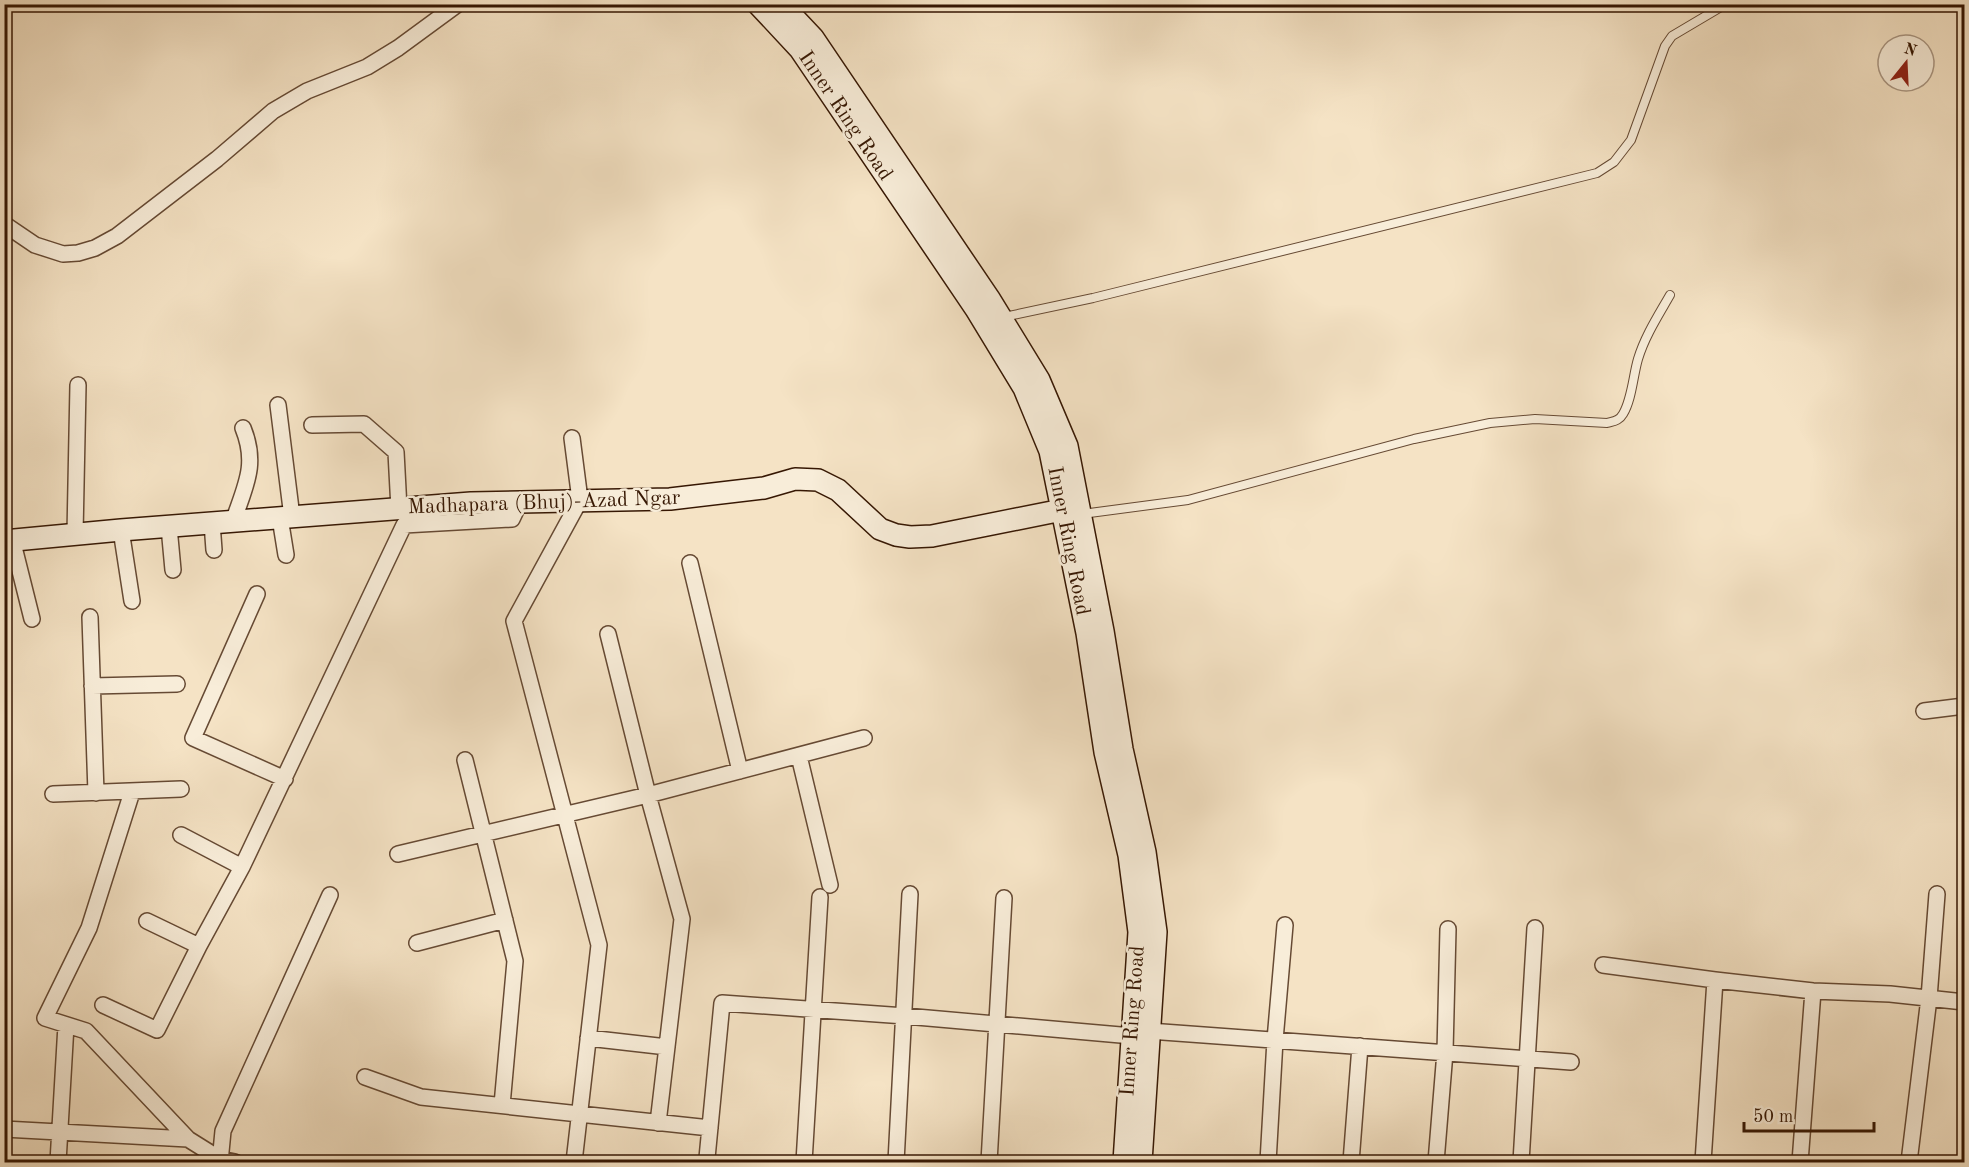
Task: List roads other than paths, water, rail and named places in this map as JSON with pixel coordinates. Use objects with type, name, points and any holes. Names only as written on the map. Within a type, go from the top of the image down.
[{"type":"main road","name":"Inner Ring Road","points":[[758,4],[800,49],[976,309],[1024,388],[1071,512],[1103,631],[1122,749],[1145,852],[1156,932],[1140,1033],[1125,1162]]},
{"type":"main road","name":"Inner Ring Road","points":[[781,4],[813,38],[1002,318],[1039,380],[1067,446],[1071,512]]},
{"type":"main road","name":"Madhapara (Bhuj)-Azad Ngar","points":[[8,540],[471,503],[670,499],[764,488],[795,479],[818,480],[838,490],[880,529],[910,537],[932,536],[1071,512]]},
{"type":"main road","name":"Inner Ring Road","points":[[1140,1033],[1141,1162]]},
{"type":"street","points":[[4,224],[35,245],[63,254],[95,248],[117,236],[172,194],[273,111],[307,91],[367,67],[398,48],[449,7]]},
{"type":"street","points":[[75,534],[78,386]]},
{"type":"street","points":[[278,405],[286,518],[286,555]]},
{"type":"street","points":[[312,425],[364,424],[396,452],[399,509]]},
{"type":"street","points":[[214,550],[222,523],[246,484],[250,468],[251,453],[243,428]]},
{"type":"street","points":[[572,438],[580,500],[514,621],[536,698],[563,814],[598,945],[574,1162]]},
{"type":"street","points":[[104,1005],[158,1030],[285,779],[404,525],[512,519],[519,502]]},
{"type":"street","points":[[169,527],[173,570]]},
{"type":"street","points":[[121,530],[132,601]]},
{"type":"street","points":[[8,540],[32,619]]},
{"type":"street","points":[[690,563],[740,771]]},
{"type":"street","points":[[257,594],[193,738],[285,779]]},
{"type":"street","points":[[90,617],[96,793]]},
{"type":"street","points":[[608,634],[682,919],[658,1123]]},
{"type":"street","points":[[92,686],[177,684]]},
{"type":"street","points":[[1924,711],[1965,706]]},
{"type":"street","points":[[398,854],[648,795],[864,738]]},
{"type":"street","points":[[799,756],[825,891],[804,1162]]},
{"type":"street","points":[[465,760],[515,961],[502,1105]]},
{"type":"street","points":[[53,794],[182,789]]},
{"type":"street","points":[[132,792],[89,928],[45,1018],[86,1031],[188,1139],[225,1161]]},
{"type":"street","points":[[182,835],[242,867]]},
{"type":"street","points":[[896,1162],[910,894]]},
{"type":"street","points":[[1909,1162],[1929,998],[1937,894]]},
{"type":"street","points":[[225,1161],[223,1131],[330,895]]},
{"type":"street","points":[[989,1162],[1004,898]]},
{"type":"street","points":[[417,943],[505,920]]},
{"type":"street","points":[[147,921],[199,946]]},
{"type":"street","points":[[1268,1162],[1275,1040],[1286,925]]},
{"type":"street","points":[[1521,1162],[1535,928]]},
{"type":"street","points":[[1436,1162],[1445,1052],[1448,929]]},
{"type":"street","points":[[1604,965],[1715,981],[1965,1002]]},
{"type":"street","points":[[1703,1162],[1715,981]]},
{"type":"street","points":[[1800,1162],[1813,991]]},
{"type":"street","points":[[707,1158],[722,1004],[815,1009],[996,1025],[1275,1040],[1571,1062]]},
{"type":"street","points":[[57,1162],[66,1025]]},
{"type":"street","points":[[588,1038],[667,1047]]},
{"type":"street","points":[[1352,1162],[1360,1046]]},
{"type":"street","points":[[365,1077],[421,1097],[710,1128]]},
{"type":"street","points":[[4,1129],[59,1130],[188,1139]]},
{"type":"lane","points":[[1002,318],[1093,298],[1597,173],[1614,162],[1630,140],[1665,46],[1672,36],[1726,4]]},
{"type":"lane","points":[[1071,512],[1188,500],[1414,439],[1490,423],[1535,419],[1607,423],[1616,421],[1622,416],[1626,406],[1639,356],[1647,336],[1670,296]]}]
